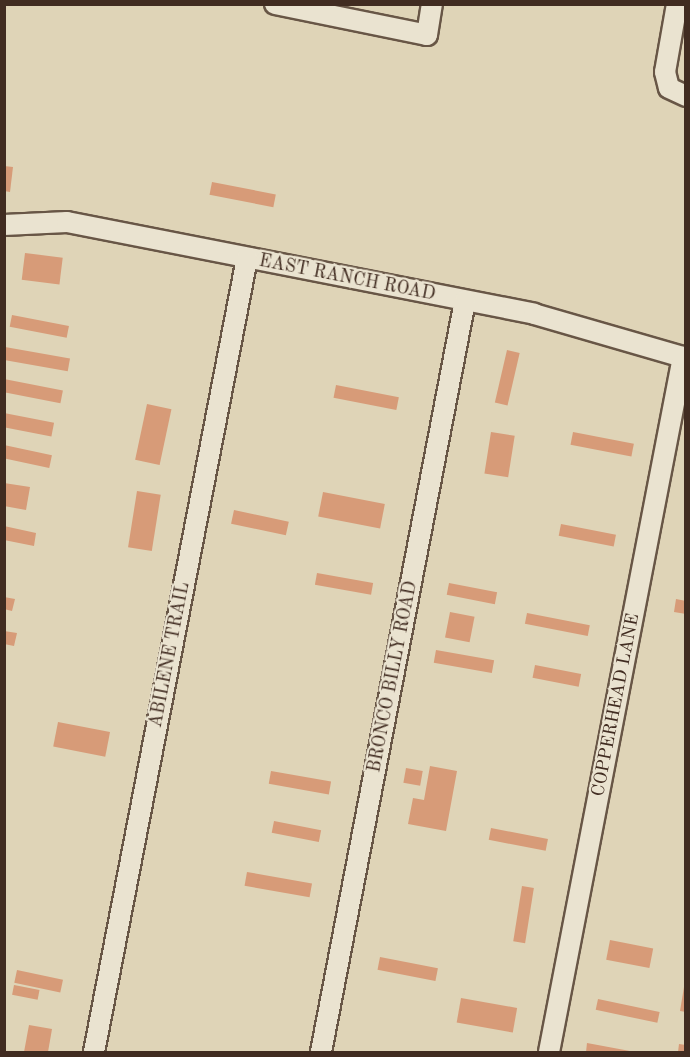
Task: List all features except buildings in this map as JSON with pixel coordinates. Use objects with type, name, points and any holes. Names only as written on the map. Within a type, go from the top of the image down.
[{"type":"street","points":[[275,4],[426,35],[432,4]]},
{"type":"street","points":[[677,4],[665,72],[669,88],[686,96]]},
{"type":"street","name":"EAST RANCH ROAD","points":[[4,225],[67,222],[534,314],[684,358]]},
{"type":"street","name":"ABILENE TRAIL","points":[[94,1053],[247,258]]},
{"type":"street","name":"BRONCO BILLY ROAD","points":[[321,1053],[465,301]]},
{"type":"street","name":"COPPERHEAD LANE","points":[[549,1053],[684,358]]}]
